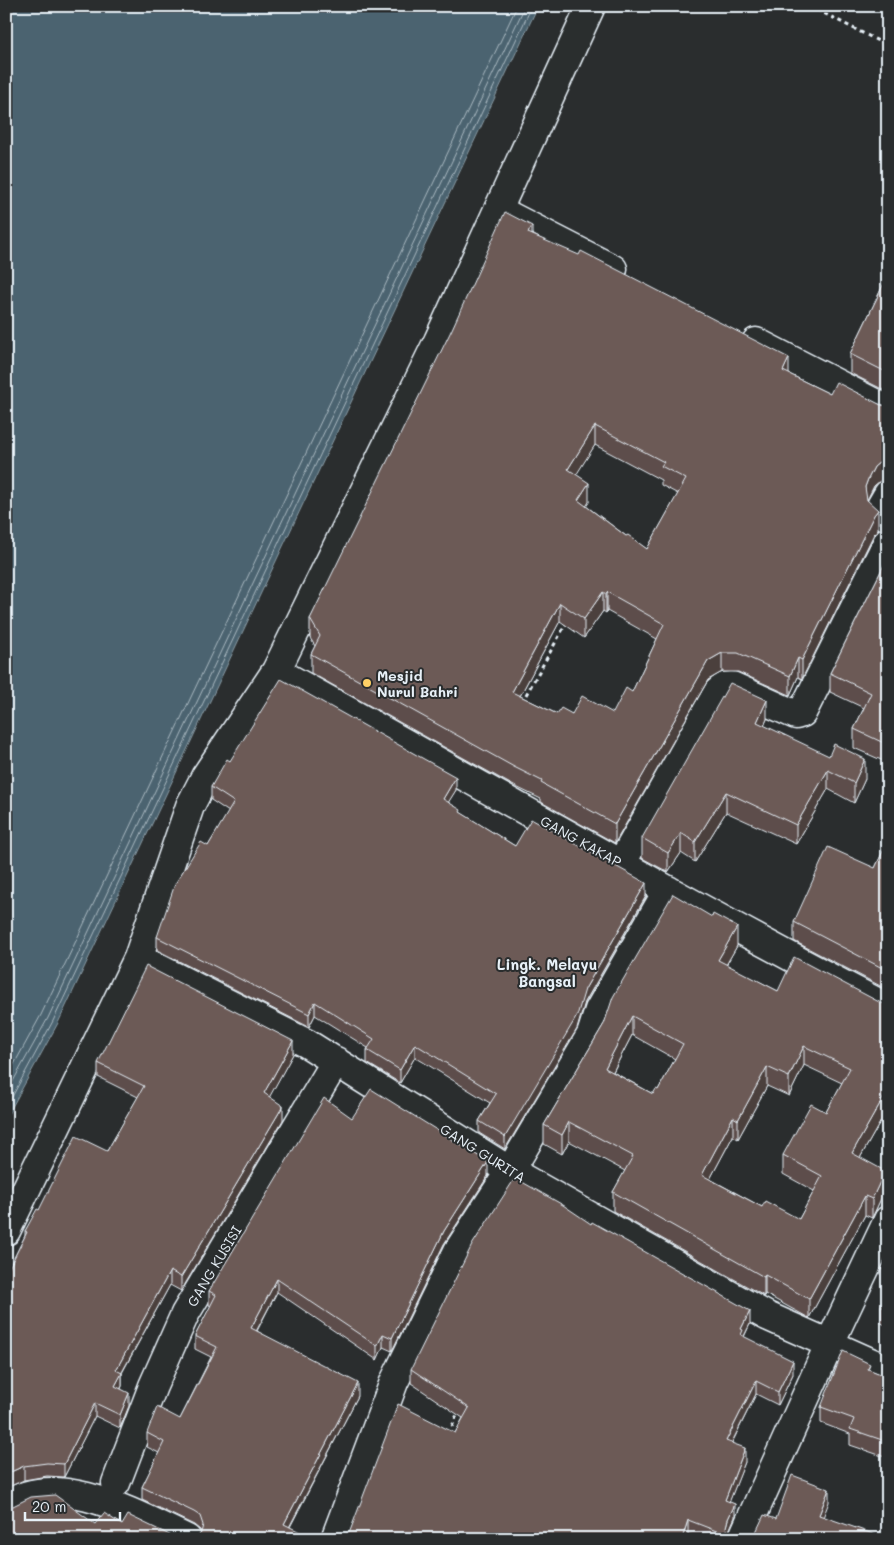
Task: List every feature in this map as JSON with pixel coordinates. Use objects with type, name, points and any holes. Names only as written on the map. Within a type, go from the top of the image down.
[{"type":"street","points":[[6,1231],[138,958],[190,806],[205,777],[276,671],[413,393],[591,6]]},
{"type":"street","points":[[497,210],[633,279]]},
{"type":"street","points":[[738,333],[888,410]]},
{"type":"street","points":[[888,494],[881,506],[880,512],[888,517]]},
{"type":"street","points":[[621,864],[718,692],[724,687],[732,686],[796,715],[802,713],[888,541]]},
{"type":"street","name":"GANG KAKAP","points":[[276,671],[668,890],[888,1008]]},
{"type":"street","points":[[335,1539],[394,1382],[458,1251],[510,1171],[591,1035],[599,1010],[668,890]]},
{"type":"street","name":"GANG GURITA","points":[[138,958],[306,1043],[510,1171],[767,1316],[888,1370]]},
{"type":"street","name":"GANG KUSISI","points":[[116,1483],[152,1386],[185,1314],[336,1061]]},
{"type":"street","points":[[742,1539],[829,1345],[888,1220]]},
{"type":"street","points":[[6,1505],[20,1497],[42,1493],[65,1493],[87,1496],[108,1503],[187,1539]]},
{"type":"path","points":[[810,6],[888,46]]},
{"type":"path","points":[[520,704],[569,618]]},
{"type":"path","points":[[447,1440],[461,1404]]},
{"type":"water","points":[[6,6],[538,6],[58,1023],[6,1118]]},
{"type":"building","points":[[505,212],[532,226],[528,233],[579,255],[581,251],[789,358],[783,371],[830,394],[836,382],[881,405],[888,406],[888,460],[881,461],[874,467],[865,487],[867,500],[878,510],[802,660],[798,658],[790,676],[738,653],[722,653],[708,661],[615,824],[541,783],[542,781],[311,654],[320,636],[310,619],[452,329]],"holes":[[[595,426],[664,462],[661,466],[686,479],[647,549],[628,535],[626,536],[578,500],[589,483],[568,469]],[[603,592],[606,594],[607,592],[664,624],[632,692],[626,688],[613,713],[582,696],[572,714],[561,708],[557,714],[512,692],[560,603],[584,619]]]},
{"type":"building","points":[[888,275],[888,373],[850,354]]},
{"type":"building","points":[[888,557],[888,745],[854,729],[871,693],[830,673]]},
{"type":"building","points":[[281,679],[456,777],[443,799],[461,810],[460,812],[515,846],[531,819],[646,883],[585,989],[577,1016],[505,1137],[479,1121],[496,1094],[415,1044],[400,1070],[367,1050],[374,1039],[315,1002],[309,1014],[157,937],[175,884],[201,842],[208,846],[234,802],[211,787],[227,759],[230,761]]},
{"type":"building","points":[[730,683],[767,700],[757,722],[829,756],[834,744],[865,759],[854,783],[828,770],[796,825],[726,792],[695,842],[681,833],[668,853],[642,838]]},
{"type":"building","points":[[888,841],[888,971],[794,922],[828,847],[875,868]]},
{"type":"building","points":[[673,894],[712,917],[713,914],[737,927],[718,960],[778,991],[794,957],[881,1003],[888,1004],[888,1094],[886,1093],[852,1153],[885,1171],[872,1199],[865,1196],[809,1299],[765,1275],[764,1277],[613,1192],[633,1156],[569,1122],[562,1135],[544,1125],[604,1024],[613,997]],"holes":[[[632,1016],[683,1044],[658,1090],[656,1089],[653,1094],[605,1068]],[[804,1046],[850,1068],[826,1112],[811,1104],[783,1155],[822,1176],[799,1219],[765,1201],[762,1207],[702,1175],[733,1117],[738,1120],[767,1067],[789,1077]]]},
{"type":"building","points":[[146,966],[293,1041],[264,1093],[283,1106],[181,1277],[170,1271],[116,1370],[122,1373],[115,1386],[129,1393],[120,1415],[95,1403],[64,1464],[47,1463],[24,1466],[6,1474],[6,1274],[27,1232],[25,1231],[37,1209],[39,1210],[76,1136],[107,1151],[144,1086],[98,1063]]},
{"type":"building","points":[[371,1089],[488,1162],[444,1231],[392,1338],[383,1334],[377,1346],[277,1279],[251,1328],[358,1383],[284,1524],[314,1539],[195,1539],[201,1533],[203,1525],[200,1516],[142,1487],[164,1442],[147,1433],[157,1407],[180,1419],[217,1347],[195,1336],[216,1295],[209,1291],[324,1098],[352,1118]]},
{"type":"building","points":[[515,1178],[563,1205],[591,1224],[592,1222],[750,1311],[741,1329],[743,1330],[741,1335],[793,1361],[778,1392],[756,1381],[726,1441],[745,1448],[725,1500],[735,1504],[726,1527],[732,1537],[688,1520],[682,1539],[342,1539],[350,1531],[398,1404],[455,1433],[469,1408],[411,1369],[472,1245]]},
{"type":"building","points":[[888,1292],[888,1310],[881,1306]]},
{"type":"building","points":[[843,1351],[870,1364],[868,1369],[888,1377],[888,1442],[850,1429],[854,1419],[821,1407]]},
{"type":"building","points":[[792,1475],[829,1489],[819,1515],[876,1535],[874,1539],[750,1539],[756,1532],[764,1515],[776,1519]]},
{"type":"building","points":[[55,1495],[95,1524],[104,1513],[122,1525],[128,1515],[178,1539],[6,1539],[6,1507],[13,1506],[31,1497]]},
{"type":"place","name":"Mesjid Nurul Bahri","points":[[367,683]]},
{"type":"district","name":"Lingk. Melayu Bangsal","points":[[547,972]]}]
